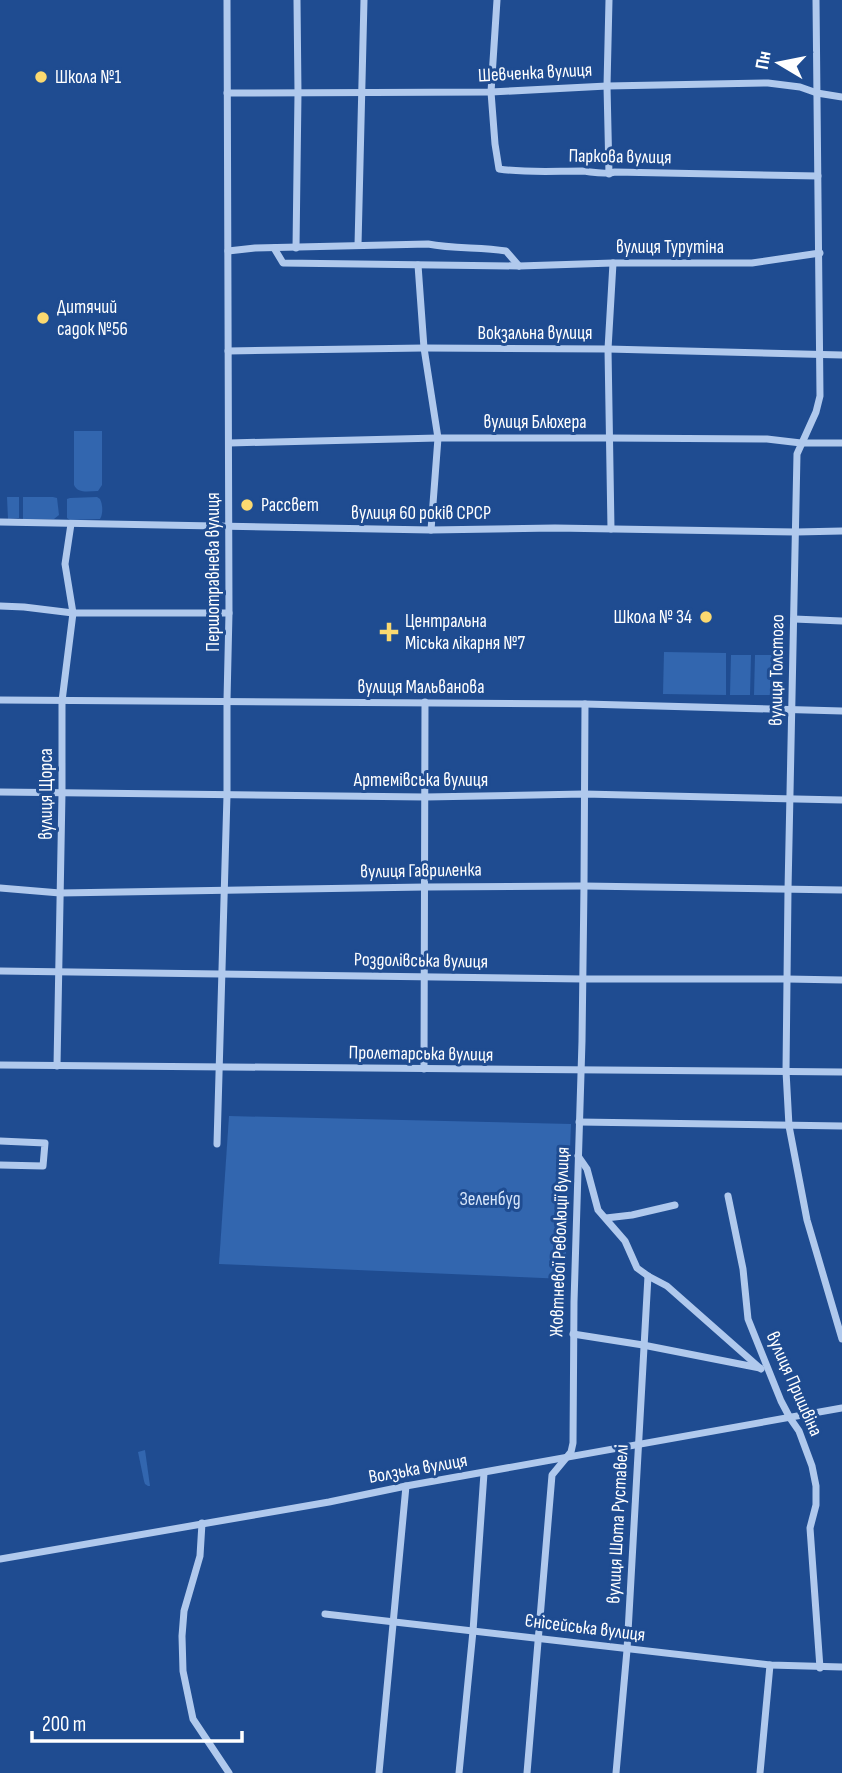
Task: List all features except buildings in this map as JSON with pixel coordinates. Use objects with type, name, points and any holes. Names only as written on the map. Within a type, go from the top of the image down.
[{"type":"street","name":"Першотравнева вулиця","points":[[217,1144],[228,795],[227,0]]},
{"type":"street","points":[[296,248],[297,0]]},
{"type":"street","points":[[358,245],[364,0]]},
{"type":"street","points":[[491,92],[497,0]]},
{"type":"street","points":[[608,174],[609,0]]},
{"type":"street","name":"вулиця Толстого","points":[[816,0],[820,396],[797,454],[786,1071],[789,1126],[807,1220],[842,1339]]},
{"type":"street","name":"Шевченка вулиця","points":[[227,93],[491,92],[607,86],[768,83],[842,97]]},
{"type":"street","name":"Паркова вулиця","points":[[491,92],[499,169],[608,174],[818,177]]},
{"type":"street","points":[[228,251],[428,244],[506,251],[519,266]]},
{"type":"street","name":"вулиця Турутіна","points":[[274,248],[283,263],[519,266],[752,263],[820,253]]},
{"type":"street","points":[[611,529],[608,349],[613,263]]},
{"type":"street","points":[[418,265],[424,348],[438,438],[431,530]]},
{"type":"street","name":"Вокзальна вулиця","points":[[228,351],[608,349],[842,355]]},
{"type":"street","name":"вулиця Блюхера","points":[[229,443],[438,438],[767,439],[801,443],[842,443]]},
{"type":"street","name":"вулиця 60 років СРСР","points":[[0,522],[431,530],[555,528],[842,531]]},
{"type":"street","name":"вулиця Щорса","points":[[57,1066],[62,701],[73,613],[65,564],[71,524]]},
{"type":"street","points":[[0,606],[73,613],[229,613]]},
{"type":"street","points":[[794,619],[842,621]]},
{"type":"street","name":"вулиця Мальванова","points":[[0,699],[584,704],[842,711]]},
{"type":"street","points":[[424,1069],[425,702]]},
{"type":"street","name":"Жовтневої Революції вулиця","points":[[527,1773],[552,1475],[571,1452],[573,1443],[573,1334],[583,979],[584,704]]},
{"type":"street","name":"Артемівська вулиця","points":[[0,792],[425,797],[584,794],[842,800]]},
{"type":"street","name":"вулиця Гавриленка","points":[[0,888],[60,892],[584,886],[842,890]]},
{"type":"street","name":"Роздолівська вулиця","points":[[0,971],[842,980]]},
{"type":"street","name":"Пролетарська вулиця","points":[[0,1065],[842,1072]]},
{"type":"street","points":[[579,1122],[842,1126]]},
{"type":"street","points":[[0,1141],[45,1143],[43,1166],[0,1165]]},
{"type":"street","points":[[578,1156],[587,1169],[598,1210],[625,1241],[637,1268],[667,1286],[764,1369]]},
{"type":"street","name":"вулиця Пришвіна","points":[[728,1196],[743,1269],[748,1319],[764,1369],[799,1431],[813,1466],[816,1506],[810,1528],[820,1668]]},
{"type":"street","points":[[606,1218],[675,1205]]},
{"type":"street","name":"вулиця Шота Руставелі","points":[[616,1773],[627,1650],[648,1276]]},
{"type":"street","points":[[573,1334],[764,1369]]},
{"type":"street","name":"Волзька вулиця","points":[[0,1559],[842,1408]]},
{"type":"street","points":[[459,1773],[473,1631],[484,1473]]},
{"type":"street","points":[[379,1773],[406,1486]]},
{"type":"street","points":[[202,1523],[200,1556],[184,1611],[183,1671],[193,1719],[229,1773]]},
{"type":"street","name":"Єнісейська вулиця","points":[[325,1615],[770,1665],[842,1667]]},
{"type":"street","points":[[760,1773],[770,1665]]},
{"type":"green space","points":[[74,431],[102,431],[102,485],[98,491],[81,491],[74,485]]},
{"type":"green space","points":[[7,497],[19,497],[19,518],[8,519]]},
{"type":"green space","points":[[23,497],[57,498],[59,515],[54,519],[23,519]]},
{"type":"green space","points":[[97,497],[102,507],[100,519],[67,518],[67,499]]},
{"type":"green space","points":[[664,652],[726,653],[726,695],[663,694]]},
{"type":"green space","points":[[731,655],[751,655],[750,695],[730,695]]},
{"type":"green space","points":[[755,655],[773,655],[773,695],[754,695]]},
{"type":"green space","name":"Зеленбуд","points":[[229,1116],[571,1124],[565,1279],[219,1264]]},
{"type":"green space","points":[[145,1450],[150,1486],[145,1484],[138,1452]]},
{"type":"place","name":"Школа №1","points":[[41,77]]},
{"type":"place","name":"Дитячий садок №56","points":[[43,318]]},
{"type":"place","name":"Рассвет","points":[[247,505]]},
{"type":"place","name":"Школа № 34","points":[[706,617]]},
{"type":"place","name":"Центральна Міська лікарня №7","points":[[389,632]]}]
